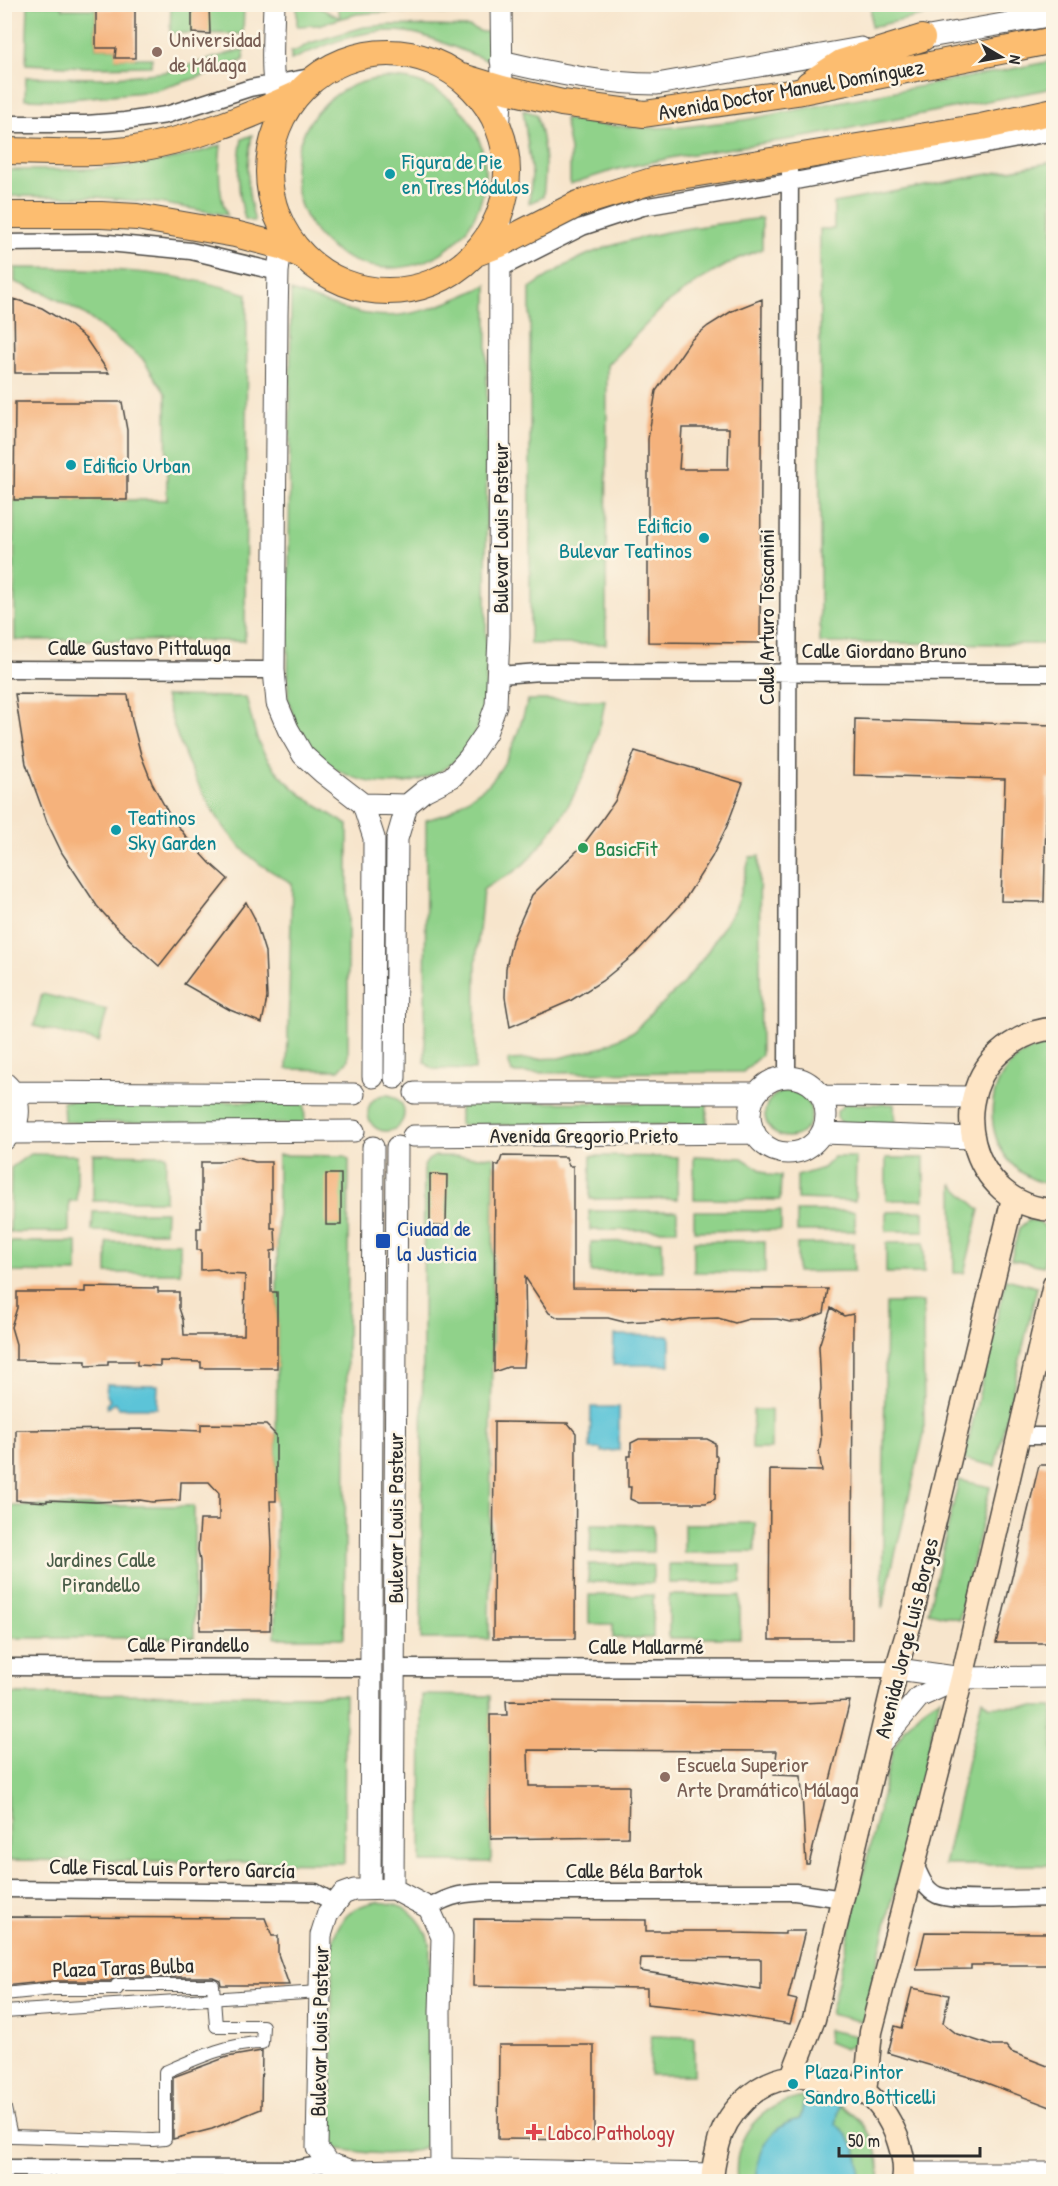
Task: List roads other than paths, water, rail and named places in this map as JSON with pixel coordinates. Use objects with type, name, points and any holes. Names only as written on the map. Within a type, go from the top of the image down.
[{"type":"main road","points":[[797,92],[841,63],[922,38]]},
{"type":"main road","name":"Avenida Doctor Manuel Domínguez","points":[[459,76],[562,103],[644,114],[797,92],[1053,40]]},
{"type":"main road","points":[[4,151],[94,152],[132,149],[177,140],[226,126],[282,100],[316,76],[343,61],[372,53],[402,53],[432,61],[459,76],[483,100],[499,130],[505,150],[507,171],[500,213],[490,234],[476,253],[456,270],[433,283],[408,290],[382,292],[357,288],[332,278],[316,268],[289,244],[270,194],[268,175],[271,146],[282,100]]},
{"type":"main road","points":[[476,253],[500,256],[578,204],[655,180],[790,171],[1053,111]]},
{"type":"main road","points":[[4,215],[137,217],[289,244]]},
{"type":"main road","points":[[1052,1025],[1024,1036],[1001,1051],[983,1072],[973,1097],[970,1119],[979,1160],[990,1177],[1013,1198],[1035,1207],[1053,1210]]},
{"type":"main road","name":"Avenida Jorge Luis Borges","points":[[792,2076],[814,2019],[1013,1198]]},
{"type":"main road","points":[[865,2093],[871,2032],[962,1678],[1053,1285]]},
{"type":"main road","points":[[713,2178],[720,2136],[728,2119],[747,2097],[776,2080],[792,2076],[815,2078],[865,2093],[889,2117],[903,2153],[904,2177]]},
{"type":"street","points":[[4,124],[86,124],[146,118],[166,115],[250,88],[282,100],[274,4]]},
{"type":"street","points":[[499,130],[502,89],[501,4]]},
{"type":"street","name":"Avenida Doctor Manuel Domínguez","points":[[501,61],[580,78],[657,84],[1053,15]]},
{"type":"street","points":[[790,171],[1053,132]]},
{"type":"street","name":"Calle Arturo Toscanini","points":[[787,1076],[790,171]]},
{"type":"street","name":"Bulevar Louis Pasteur","points":[[407,805],[424,791],[452,777],[469,758],[486,733],[496,705],[499,675],[500,213]]},
{"type":"street","points":[[4,243],[98,242],[191,251],[278,272]]},
{"type":"street","points":[[289,244],[278,272],[274,670],[277,703],[303,755],[323,774],[363,804],[374,838],[373,1077]]},
{"type":"street","name":"Calle Gustavo Pittaluga","points":[[4,669],[274,670]]},
{"type":"street","name":"Calle Giordano Bruno","points":[[499,675],[540,672],[1053,673]]},
{"type":"street","points":[[363,804],[407,805],[397,839],[395,1078]]},
{"type":"street","points":[[787,1076],[806,1080],[823,1096],[827,1117],[819,1138],[802,1151],[785,1153],[769,1148],[754,1133],[750,1114],[756,1093],[772,1080],[787,1076]]},
{"type":"street","points":[[373,1077],[395,1078],[407,1083],[416,1093],[420,1103],[419,1126],[405,1141],[385,1149],[373,1147],[362,1141],[354,1131],[348,1112],[359,1087],[373,1077]]},
{"type":"street","points":[[354,1094],[10,1087],[18,1113],[9,1136],[354,1131]]},
{"type":"street","name":"Avenida Gregorio Prieto","points":[[416,1093],[756,1093]]},
{"type":"street","points":[[823,1096],[973,1097]]},
{"type":"street","name":"Avenida Gregorio Prieto","points":[[405,1141],[754,1133]]},
{"type":"street","points":[[822,1133],[973,1138]]},
{"type":"street","name":"Bulevar Louis Pasteur","points":[[393,1889],[394,1668],[405,1141]]},
{"type":"street","name":"Bulevar Louis Pasteur","points":[[370,1889],[373,1147]]},
{"type":"street","points":[[1017,1436],[1053,1436]]},
{"type":"street","name":"Calle Pirandello","points":[[4,1666],[371,1668]]},
{"type":"street","name":"Calle Mallarmé","points":[[394,1668],[897,1669]]},
{"type":"street","points":[[897,1669],[962,1678],[1053,1677]]},
{"type":"street","points":[[880,1744],[919,1697],[962,1678]]},
{"type":"street","points":[[914,1862],[924,1885],[938,1896],[1053,1898]]},
{"type":"street","name":"Calle Fiscal Luis Portero García","points":[[4,1889],[315,1892],[336,1904]]},
{"type":"street","points":[[336,1904],[343,1894],[354,1890],[393,1889],[429,1908],[442,1937],[441,2169]]},
{"type":"street","name":"Calle Béla Bartok","points":[[429,1908],[442,1900],[462,1893],[492,1892],[795,1892],[843,1899]]},
{"type":"street","name":"Bulevar Louis Pasteur","points":[[328,2163],[317,2148],[321,1935],[328,1913],[336,1904]]},
{"type":"street","name":"Plaza Taras Bulba","points":[[4,1994],[52,1989],[117,1989],[117,1985],[213,1985],[216,2026],[263,2026],[262,2043],[250,2043],[223,2050],[165,2072],[165,2139],[11,2136],[4,2104]]},
{"type":"street","points":[[4,2012],[320,1992]]},
{"type":"street","points":[[5,2167],[296,2169],[328,2163],[353,2170],[441,2169],[713,2178]]},
{"type":"street","points":[[904,2177],[1053,2173]]},
{"type":"water","points":[[614,1335],[670,1336],[670,1365],[613,1365]]},
{"type":"water","points":[[107,1384],[158,1385],[157,1408],[119,1408],[115,1403],[107,1408],[106,1405],[110,1400],[106,1395]]},
{"type":"water","points":[[591,1407],[619,1407],[619,1450],[602,1452],[601,1449],[590,1449]]},
{"type":"water","points":[[805,2097],[829,2100],[840,2105],[836,2124],[856,2150],[859,2165],[858,2181],[758,2181],[758,2160],[766,2141],[780,2127],[800,2119]]},
{"type":"place","name":"Universidad de Málaga","points":[[157,52]]},
{"type":"place","name":"Figura de Pie en Tres Módulos","points":[[390,174]]},
{"type":"place","name":"Edificio Urban","points":[[71,465]]},
{"type":"place","name":"Edificio Bulevar Teatinos","points":[[704,538]]},
{"type":"place","name":"Teatinos Sky Garden","points":[[116,830]]},
{"type":"place","name":"BasicFit","points":[[583,848]]},
{"type":"place","name":"Ciudad de la Justicia","points":[[383,1241]]},
{"type":"place","name":"Escuela Superior Arte Dramático Málaga","points":[[665,1777]]},
{"type":"place","name":"Plaza Pintor Sandro Botticelli","points":[[793,2084]]},
{"type":"place","name":"Labco Pathology","points":[[534,2132]]},
{"type":"park label","name":"Jardines Calle Pirandello","points":[[101,1572]]}]
